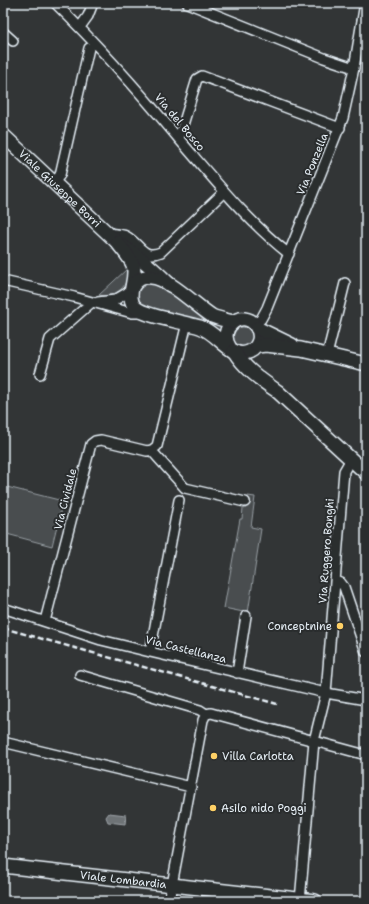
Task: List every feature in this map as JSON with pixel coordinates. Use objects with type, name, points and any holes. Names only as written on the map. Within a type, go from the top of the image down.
[{"type":"main road","name":"Viale Giuseppe Borri","points":[[3,135],[117,242]]},
{"type":"main road","points":[[117,242],[133,252],[170,285],[214,317],[233,322]]},
{"type":"main road","points":[[117,242],[132,265],[131,299],[136,308],[145,313],[206,330],[232,349],[244,354],[248,353],[254,348],[260,338],[256,326]]},
{"type":"main road","points":[[132,288],[139,280],[147,277],[156,278],[170,285]]},
{"type":"main road","points":[[277,390],[256,376],[240,360],[226,341],[225,334],[228,327],[233,322],[246,320],[266,333],[301,349]]},
{"type":"main road","points":[[254,348],[266,345],[301,349],[366,364]]},
{"type":"main road","points":[[254,348],[254,364],[277,390],[366,473]]},
{"type":"main road","name":"Viale Lombardia","points":[[3,866],[172,885],[240,897],[314,901]]},
{"type":"street","name":"Via del Bosco","points":[[55,3],[80,27],[131,82],[242,212],[289,254]]},
{"type":"street","points":[[80,27],[88,16],[93,3]]},
{"type":"street","points":[[187,3],[211,7],[324,58],[354,68]]},
{"type":"street","name":"Via Ponzella","points":[[256,326],[266,310],[340,128],[345,112],[365,8]]},
{"type":"street","points":[[3,32],[14,41]]},
{"type":"street","points":[[54,183],[60,175],[89,48]]},
{"type":"street","points":[[179,138],[197,79],[202,76],[340,128]]},
{"type":"street","points":[[108,233],[127,237],[148,254],[153,255],[161,252],[224,192]]},
{"type":"street","points":[[159,274],[157,263],[161,252]]},
{"type":"street","points":[[3,281],[132,313],[145,313]]},
{"type":"street","points":[[327,355],[345,282]]},
{"type":"street","points":[[40,374],[50,339],[92,302],[115,300],[132,288]]},
{"type":"street","points":[[188,324],[159,443],[151,450],[185,488],[245,502]]},
{"type":"street","name":"Via Cividale","points":[[45,621],[91,444],[95,440],[101,440],[145,451],[151,450]]},
{"type":"street","name":"Via Ruggero Bonghi","points":[[300,900],[314,741],[324,707],[326,693],[344,470],[351,459]]},
{"type":"street","points":[[150,652],[179,500]]},
{"type":"street","points":[[336,581],[344,586],[366,652]]},
{"type":"street","name":"Via Castellanza","points":[[3,608],[106,641],[237,673],[326,693],[366,700]]},
{"type":"street","points":[[237,673],[246,616]]},
{"type":"street","points":[[80,676],[208,713],[366,755]]},
{"type":"street","points":[[169,901],[203,720],[208,713]]},
{"type":"street","points":[[3,742],[190,787]]},
{"type":"shaded area","points":[[127,269],[127,280],[120,290],[111,295],[99,295]]},
{"type":"shaded area","points":[[156,283],[222,326],[220,332],[147,309],[139,300],[138,290],[144,284]]},
{"type":"shaded area","points":[[239,327],[247,327],[253,333],[253,341],[247,347],[239,347],[233,341],[233,333]]},
{"type":"shaded area","points":[[3,486],[63,501],[52,546],[3,533]]},
{"type":"shaded area","points":[[248,496],[255,497],[251,527],[261,529],[248,613],[224,608],[240,519],[242,519],[243,508],[245,509]]},
{"type":"shaded area","points":[[109,813],[126,815],[125,824],[108,822],[106,817]]},
{"type":"railway","points":[[3,628],[277,704]]},
{"type":"place","name":"Conceptnine","points":[[340,626]]},
{"type":"place","name":"Villa Carlotta","points":[[214,756]]},
{"type":"place","name":"Asilo nido Poggi","points":[[213,808]]}]
